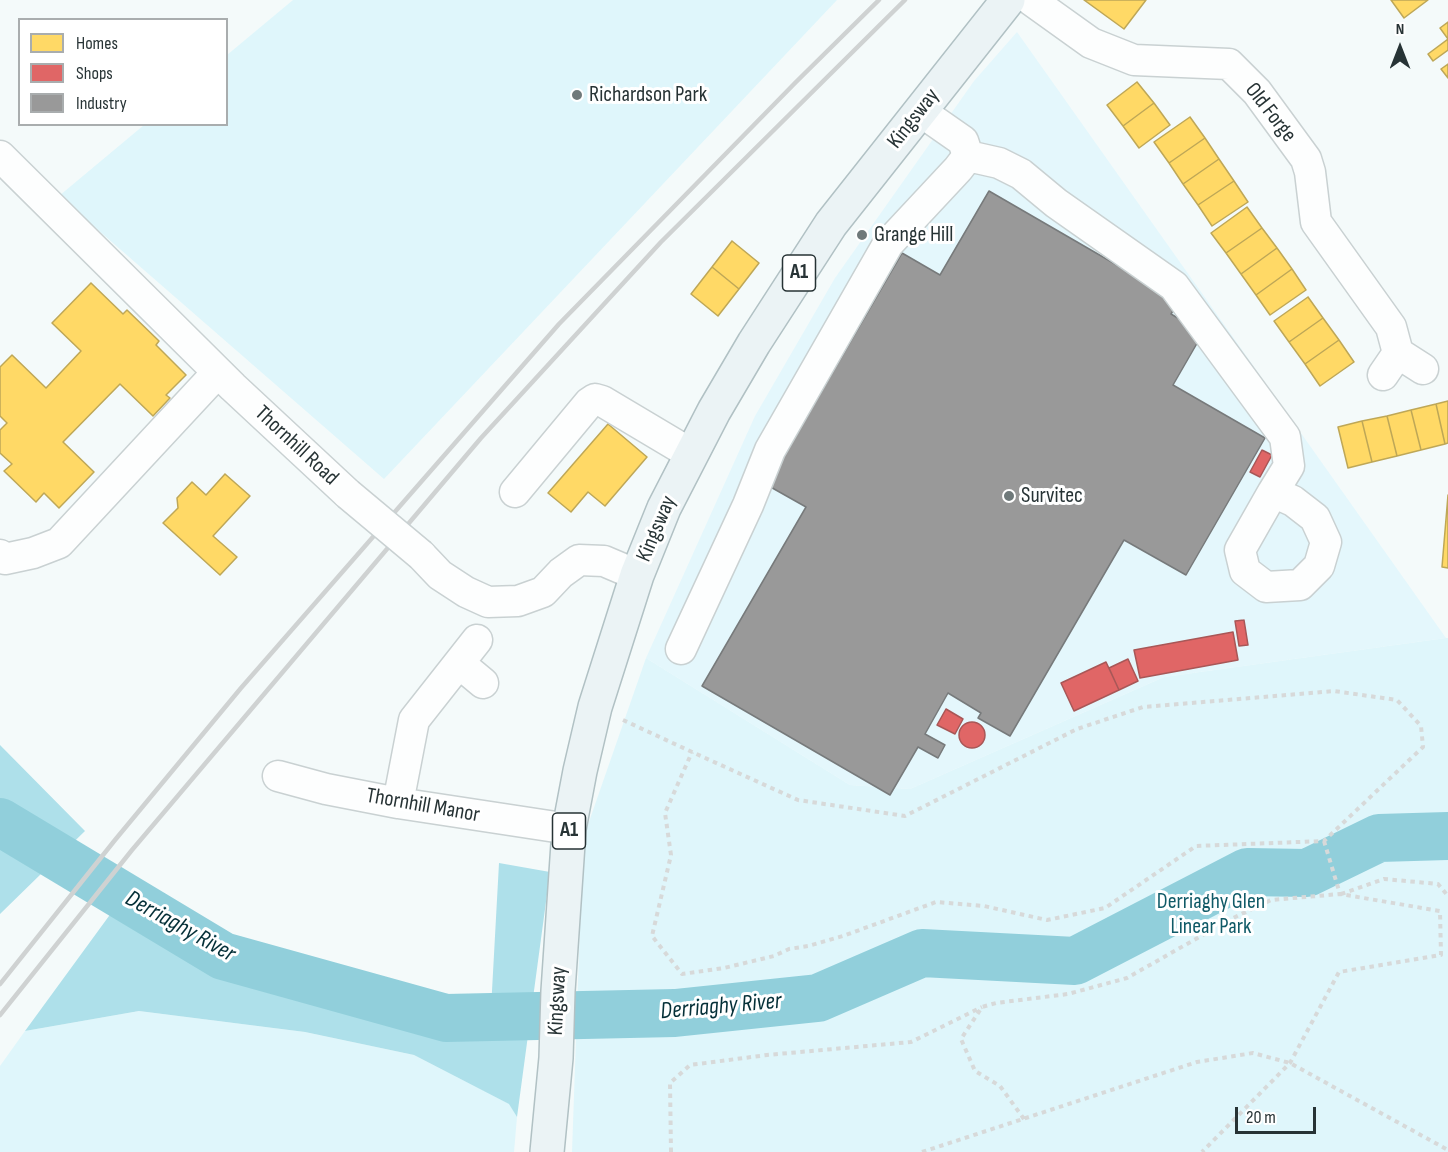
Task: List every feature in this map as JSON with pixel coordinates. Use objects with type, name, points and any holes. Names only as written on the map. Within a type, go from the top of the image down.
[{"type":"main road","name":"Kingsway","points":[[548,1152],[556,1058],[558,991],[569,829],[595,707],[637,574],[664,508],[691,454],[754,343],[831,224],[1008,0]]},
{"type":"street","name":"Old Forge","points":[[1031,0],[1091,43],[1134,60],[1229,64],[1257,92],[1306,159],[1310,172],[1316,222],[1391,327],[1391,364],[1423,369]]},
{"type":"street","points":[[920,111],[963,141],[968,156]]},
{"type":"street","name":"Thornhill Road","points":[[0,156],[218,372],[348,494],[420,555],[440,576],[488,602],[519,601],[543,592],[561,573],[579,560],[604,561],[637,574]]},
{"type":"street","points":[[968,156],[999,162],[1021,174],[1056,203],[1174,286],[1285,437],[1289,466],[1273,492]]},
{"type":"street","points":[[681,649],[748,506],[770,450],[888,244],[968,156]]},
{"type":"street","points":[[0,555],[5,559],[33,553],[59,543],[218,372]]},
{"type":"street","points":[[514,492],[589,403],[595,399],[691,454]]},
{"type":"street","points":[[398,803],[414,720],[468,651],[483,683]]},
{"type":"street","name":"Thornhill Manor","points":[[278,776],[326,789],[398,803],[569,829]]},
{"type":"path","points":[[595,707],[798,801],[905,816],[1077,729],[1143,706],[1334,691],[1397,700],[1421,726],[1423,747],[1324,841],[1196,846],[1105,908],[1047,920],[984,906],[936,902],[843,936],[789,949],[774,956],[724,968],[682,974],[652,936],[671,855],[665,813],[692,752]]},
{"type":"path","points":[[1324,841],[1340,894]]},
{"type":"path","points":[[671,1152],[670,1083],[690,1065],[768,1055],[911,1042],[982,1007],[996,1003],[1068,994],[1127,978],[1231,919],[1271,900],[1340,894],[1384,879],[1438,884],[1448,896]]},
{"type":"path","points":[[1203,1152],[1290,1064],[1339,972],[1442,956],[1440,911],[1340,894]]},
{"type":"path","points":[[982,1007],[961,1040],[975,1071],[1000,1086],[1024,1119]]},
{"type":"path","points":[[922,1152],[1197,1062],[1253,1053],[1290,1064],[1448,1150]]},
{"type":"shaded area","points":[[1017,32],[1446,638],[1164,677],[910,789],[850,785],[646,658],[755,416],[835,278],[974,81]]},
{"type":"shaded area","points":[[0,745],[85,831],[0,914]]},
{"type":"shaded area","points":[[499,863],[550,872],[517,1117],[509,1104],[414,1055],[305,1032],[139,1011],[25,1031],[136,879],[261,954],[401,1000],[491,1009]]},
{"type":"green space","points":[[293,0],[837,0],[384,479],[59,196],[143,126],[228,126],[228,54]]},
{"type":"green space","name":"Derriaghy Glen Linear Park","points":[[1448,638],[1448,1152],[572,1152],[583,839],[646,658],[850,785],[910,789],[1164,677]]},
{"type":"green space","points":[[139,1011],[305,1032],[414,1055],[510,1104],[517,1117],[514,1152],[0,1152],[0,1066],[25,1031]]},
{"type":"building: Homes","points":[[1084,0],[1146,0],[1124,29]]},
{"type":"building: Homes","points":[[1391,0],[1428,0],[1404,18]]},
{"type":"building: Homes","points":[[1448,22],[1448,39],[1440,28]]},
{"type":"building: Homes","points":[[1448,39],[1448,50],[1433,61],[1428,54]]},
{"type":"building: Homes","points":[[1448,64],[1448,78],[1441,69]]},
{"type":"building: Homes","points":[[1137,82],[1154,103],[1123,126],[1107,105]]},
{"type":"building: Homes","points":[[1154,103],[1170,125],[1139,148],[1123,126]]},
{"type":"building: Homes","points":[[1190,117],[1205,138],[1169,163],[1154,142]]},
{"type":"building: Homes","points":[[1205,138],[1219,159],[1183,184],[1169,163]]},
{"type":"building: Homes","points":[[1219,159],[1234,181],[1198,205],[1183,184]]},
{"type":"building: Homes","points":[[1234,181],[1248,202],[1212,226],[1198,205]]},
{"type":"building: Homes","points":[[1247,207],[1262,228],[1226,253],[1211,233]]},
{"type":"building: Homes","points":[[1262,228],[1277,248],[1241,274],[1226,253]]},
{"type":"building: Homes","points":[[732,241],[759,263],[739,289],[712,267]]},
{"type":"building: Homes","points":[[1277,248],[1292,269],[1256,295],[1241,274]]},
{"type":"building: Homes","points":[[712,267],[739,289],[718,316],[691,294]]},
{"type":"building: Homes","points":[[1292,269],[1306,290],[1270,315],[1256,295]]},
{"type":"building: Homes","points":[[91,283],[123,314],[127,310],[159,341],[156,345],[186,375],[166,395],[170,398],[153,416],[120,384],[63,442],[94,472],[59,508],[44,493],[36,502],[4,471],[12,464],[0,453],[0,430],[7,423],[0,416],[0,367],[12,355],[46,388],[81,351],[52,323]]},
{"type":"building: Homes","points":[[1308,297],[1323,318],[1289,342],[1274,321]]},
{"type":"building: Homes","points":[[1323,318],[1339,340],[1305,364],[1289,342]]},
{"type":"building: Homes","points":[[1339,340],[1354,362],[1320,386],[1305,364]]},
{"type":"building: Homes","points":[[1448,401],[1448,443],[1445,444],[1436,404]]},
{"type":"building: Homes","points":[[1436,404],[1445,444],[1421,450],[1411,410]]},
{"type":"building: Homes","points":[[1411,410],[1421,450],[1397,456],[1387,416]]},
{"type":"building: Homes","points":[[1387,416],[1397,456],[1372,462],[1362,421]]},
{"type":"building: Homes","points":[[1362,421],[1372,462],[1348,468],[1338,427]]},
{"type":"building: Homes","points":[[608,424],[647,457],[605,506],[588,492],[571,512],[548,493]]},
{"type":"building: Homes","points":[[225,474],[250,496],[213,536],[237,557],[220,575],[163,523],[178,508],[177,498],[192,482],[206,495]]},
{"type":"building: Homes","points":[[1448,495],[1448,568],[1442,567]]},
{"type":"building: Shops","points":[[1262,450],[1272,455],[1260,477],[1250,472]]},
{"type":"building: Shops","points":[[1244,620],[1248,645],[1239,646],[1235,621]]},
{"type":"building: Shops","points":[[1233,632],[1238,660],[1140,678],[1134,650]]},
{"type":"building: Shops","points":[[1128,659],[1138,681],[1119,690],[1109,668]]},
{"type":"building: Shops","points":[[1106,662],[1119,690],[1074,711],[1061,683]]},
{"type":"building: Shops","points":[[946,709],[963,719],[955,734],[937,725]]},
{"type":"building: Shops","points":[[972,722],[981,726],[985,735],[981,744],[972,748],[963,744],[959,735],[963,726]]},
{"type":"building: Industry","name":"Survitec","points":[[989,191],[1179,301],[1171,314],[1203,333],[1173,385],[1265,438],[1186,575],[1124,540],[1010,736],[978,718],[981,713],[948,693],[925,734],[945,745],[938,758],[918,747],[890,795],[702,686],[806,507],[767,485],[902,253],[940,275]]},
{"type":"waterway","name":"Derriaghy River","points":[[0,822],[223,956],[446,1018],[675,1013],[818,998],[922,953],[1075,961],[1247,872],[1307,873],[1379,838],[1448,836]]},
{"type":"railway","points":[[0,984],[241,688],[559,324],[879,0]]},
{"type":"railway","points":[[0,1015],[132,850],[481,438],[661,242],[905,0]]},
{"type":"place","name":"Richardson Park","points":[[577,95]]},
{"type":"place","name":"Grange Hill","points":[[862,235]]},
{"type":"place","name":"Survitec","points":[[1009,496]]}]
